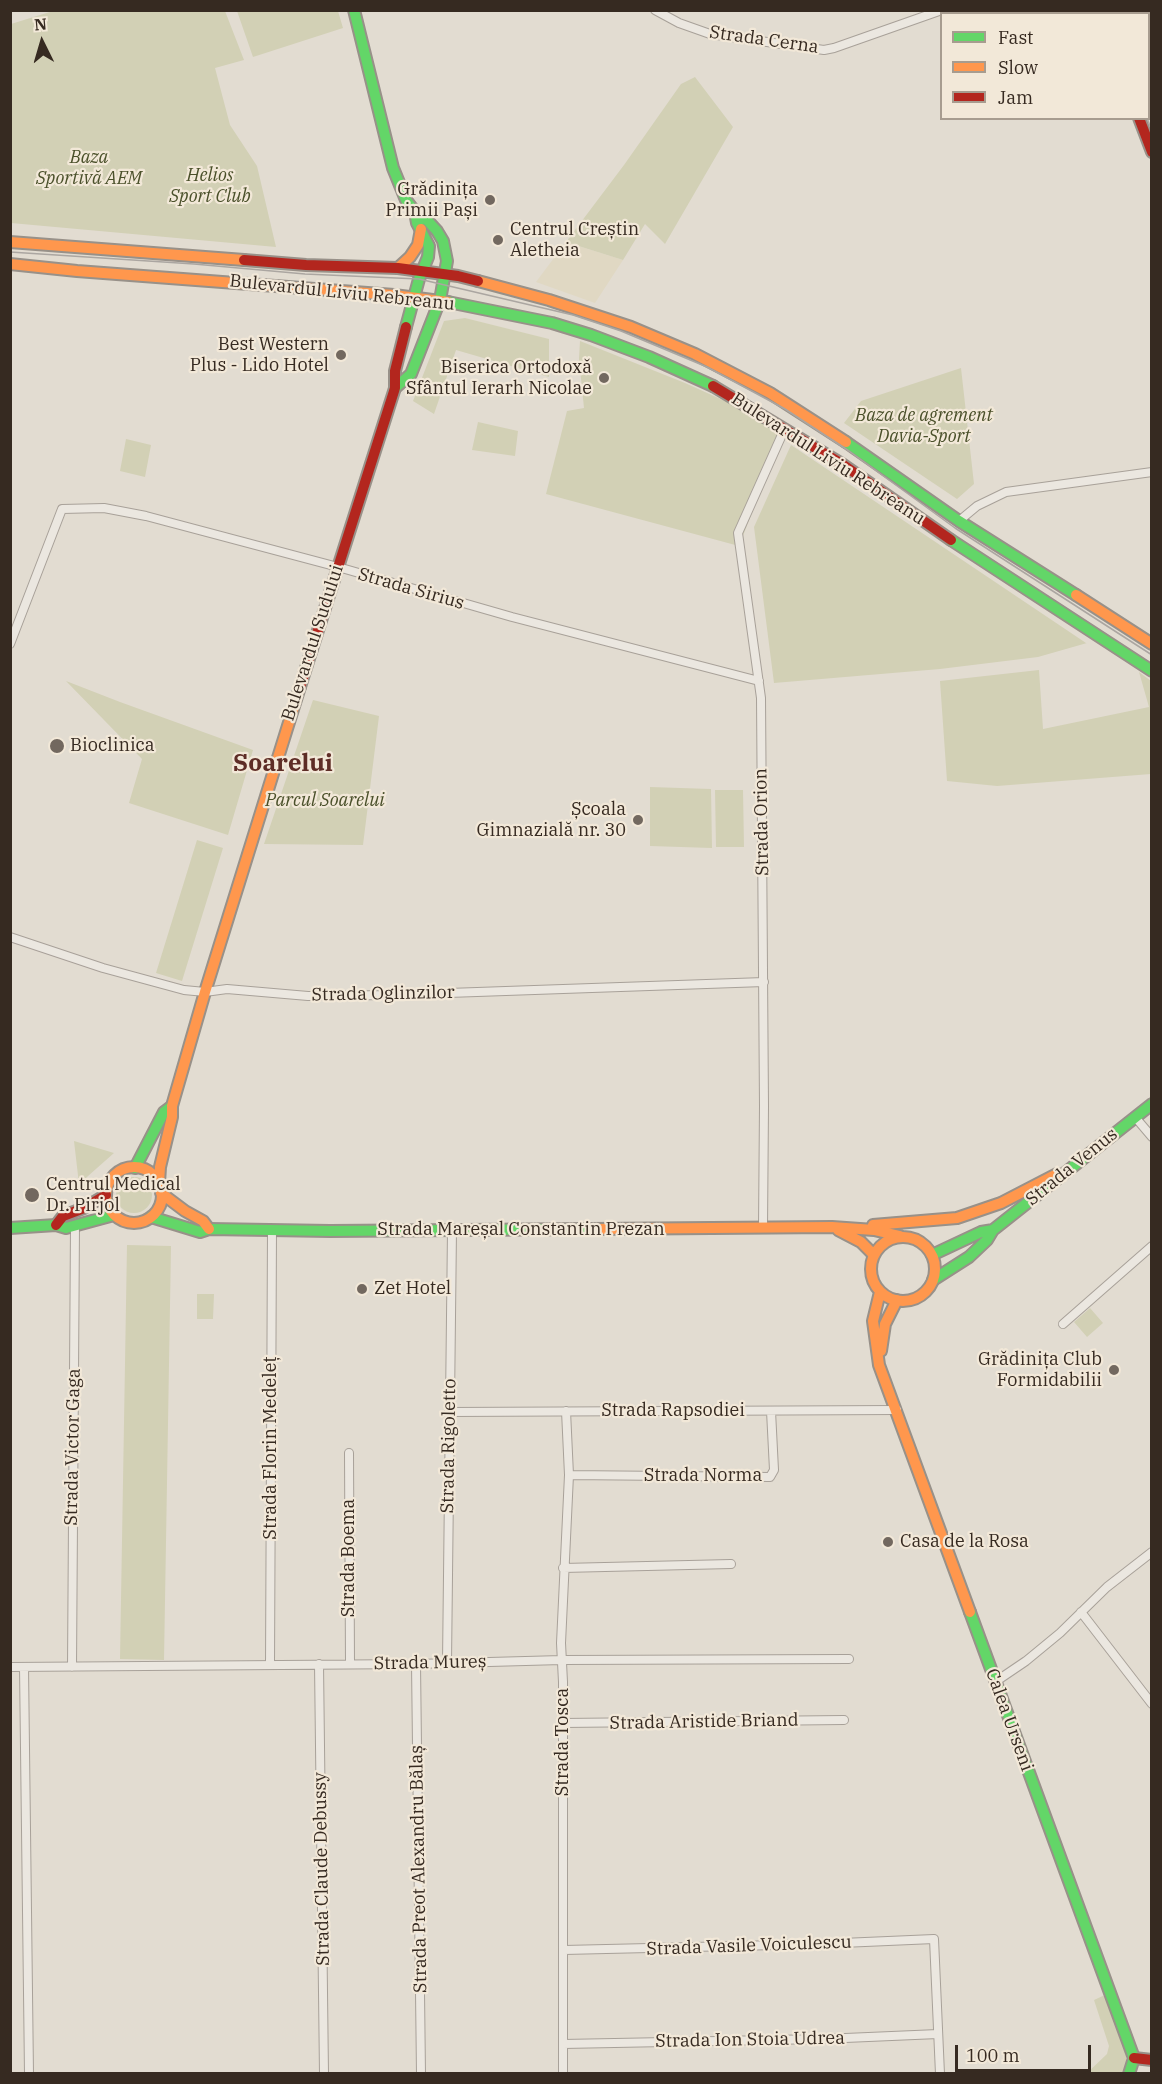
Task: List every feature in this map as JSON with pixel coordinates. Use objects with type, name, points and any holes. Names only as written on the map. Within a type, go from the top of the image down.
[{"type":"main road","points":[[354,10],[393,168],[406,200],[415,212]]},
{"type":"main road","points":[[1140,120],[1152,153]]},
{"type":"main road","name":"Bulevardul Sudului","points":[[160,1188],[160,1167],[172,1117],[172,1106],[205,992],[395,388],[395,371],[413,297],[428,257],[429,246],[417,223],[415,212]]},
{"type":"main road","name":"Bulevardul Sudului","points":[[395,388],[411,374],[440,300],[446,274],[447,261],[443,241],[427,220],[415,212]]},
{"type":"main road","points":[[398,268],[410,257],[418,245],[421,229]]},
{"type":"main road","name":"Bulevardul Liviu Rebreanu","points":[[10,242],[306,265],[398,268],[446,274],[549,300],[631,327],[695,354],[767,391],[814,420],[959,521],[1152,644]]},
{"type":"main road","name":"Bulevardul Liviu Rebreanu","points":[[10,264],[440,300],[552,323],[591,335],[650,357],[721,390],[785,428],[1152,671]]},
{"type":"main road","name":"Strada Venus","points":[[933,1280],[969,1257],[987,1240],[993,1230],[1152,1104]]},
{"type":"main road","name":"Bulevardul Sudului","points":[[135,1168],[164,1112],[172,1106]]},
{"type":"main road","points":[[836,1227],[957,1218],[1001,1203],[1070,1167]]},
{"type":"main road","points":[[160,1188],[157,1211],[151,1217],[136,1223],[121,1220],[114,1215],[107,1203],[107,1187],[118,1173],[135,1168],[149,1172],[160,1188],[185,1211],[203,1221],[209,1228]]},
{"type":"main road","points":[[56,1225],[63,1216],[84,1208],[106,1195]]},
{"type":"main road","points":[[10,1228],[56,1225],[66,1228],[114,1215]]},
{"type":"main road","name":"Strada Mareșal Constantin Prezan","points":[[151,1217],[200,1232],[209,1228],[452,1230],[836,1227],[874,1230],[900,1236]]},
{"type":"main road","name":"Strada Mareșal Constantin Prezan","points":[[836,1227],[855,1238],[873,1255]]},
{"type":"main road","name":"Strada Venus","points":[[932,1255],[981,1232],[993,1230]]},
{"type":"main road","points":[[900,1236],[919,1240],[927,1246],[932,1255],[935,1271],[933,1280],[921,1295],[910,1300],[897,1300],[880,1292],[872,1278],[870,1266],[873,1255],[880,1245],[890,1239],[900,1236]]},
{"type":"main road","name":"Calea Urseni","points":[[880,1292],[873,1321],[879,1365],[1134,2058]]},
{"type":"main road","points":[[879,1365],[885,1324],[897,1300]]},
{"type":"main road","points":[[1129,2073],[1134,2058],[1152,2060]]},
{"type":"street","name":"Strada Cerna","points":[[655,10],[679,23],[710,34],[824,50],[942,10]]},
{"type":"street","name":"Strada Orion","points":[[763,1227],[764,982],[761,698],[738,533],[785,428]]},
{"type":"street","points":[[959,521],[978,506],[1006,492],[1152,472]]},
{"type":"street","name":"Strada Sirius","points":[[10,644],[62,509],[104,508],[146,516],[338,567],[512,617],[759,681]]},
{"type":"street","name":"Strada Oglinzilor","points":[[10,937],[103,968],[184,990],[205,992],[227,989],[308,996],[487,993],[764,982]]},
{"type":"street","points":[[1135,1117],[1152,1137]]},
{"type":"street","name":"Strada Victor Gaga","points":[[72,1667],[75,1226]]},
{"type":"street","name":"Strada Florin Medeleț","points":[[270,1665],[272,1230]]},
{"type":"street","name":"Strada Rigoletto","points":[[447,1662],[452,1230]]},
{"type":"street","points":[[1063,1324],[1152,1246]]},
{"type":"street","name":"Strada Rapsodiei","points":[[449,1412],[897,1410]]},
{"type":"street","name":"Strada Tosca","points":[[563,2073],[561,1643],[569,1475],[566,1411]]},
{"type":"street","name":"Strada Norma","points":[[569,1475],[770,1478],[774,1470],[771,1411]]},
{"type":"street","name":"Strada Boema","points":[[349,1452],[350,1664]]},
{"type":"street","points":[[995,1682],[1035,1654],[1107,1587],[1152,1552]]},
{"type":"street","points":[[563,1568],[731,1564]]},
{"type":"street","points":[[1081,1612],[1152,1704]]},
{"type":"street","name":"Strada Mureș","points":[[10,1667],[849,1659]]},
{"type":"street","name":"Strada Preot Alexandru Bălaș","points":[[416,1664],[421,2073]]},
{"type":"street","name":"Strada Claude Debussy","points":[[319,1665],[324,2073]]},
{"type":"street","points":[[24,1667],[28,2073]]},
{"type":"street","name":"Strada Aristide Briand","points":[[563,1723],[844,1720]]},
{"type":"street","name":"Strada Vasile Voiculescu","points":[[564,1950],[934,1939],[938,2034]]},
{"type":"street","points":[[938,2034],[940,2073]]},
{"type":"street","name":"Strada Ion Stoia Udrea","points":[[563,2044],[822,2039],[938,2034]]},
{"type":"shaded area","points":[[566,242],[623,260],[595,303],[536,282]]},
{"type":"green space","points":[[96,10],[97,12],[103,10],[225,11],[244,60],[215,68],[230,125],[257,166],[276,247],[11,223],[11,24],[53,11]]},
{"type":"green space","points":[[237,11],[338,11],[343,28],[253,57]]},
{"type":"green space","points":[[695,77],[733,127],[665,244],[645,224],[623,260],[566,242],[681,84]]},
{"type":"green space","points":[[465,318],[549,339],[549,377],[456,350],[434,414],[413,401],[444,321]]},
{"type":"green space","points":[[580,341],[685,383],[785,428],[739,546],[546,494],[567,411],[584,408],[579,359]]},
{"type":"green space","name":"Baza de agrement Davia-Sport","points":[[961,368],[974,484],[957,499],[844,423],[861,401]]},
{"type":"green space","points":[[478,422],[518,431],[515,456],[472,450]]},
{"type":"green space","points":[[126,439],[151,445],[145,477],[120,471]]},
{"type":"green space","points":[[791,445],[1087,643],[1038,657],[940,669],[774,683],[754,527]]},
{"type":"green space","points":[[1039,670],[1043,729],[1149,707],[1139,672],[1151,681],[1151,774],[997,786],[947,781],[940,681]]},
{"type":"green space","points":[[66,681],[253,750],[228,835],[129,803],[142,759]]},
{"type":"green space","name":"Parcul Soarelui","points":[[313,700],[379,716],[363,845],[264,844]]},
{"type":"green space","points":[[650,787],[711,789],[712,848],[650,846]]},
{"type":"green space","points":[[715,790],[743,790],[744,847],[716,847]]},
{"type":"green space","points":[[197,840],[223,848],[182,981],[156,973]]},
{"type":"green space","points":[[74,1141],[114,1153],[79,1184]]},
{"type":"green space","points":[[134,1177],[147,1182],[152,1195],[147,1208],[134,1213],[121,1208],[116,1195],[121,1182]]},
{"type":"green space","points":[[127,1245],[171,1246],[164,1660],[120,1659]]},
{"type":"green space","points":[[197,1294],[214,1294],[213,1319],[197,1319]]},
{"type":"green space","points":[[1090,1308],[1103,1323],[1087,1337],[1074,1322]]},
{"type":"green space","points":[[1107,1994],[1126,2049],[1127,2067],[1124,2073],[1086,2074],[1107,2054],[1109,2046],[1094,2000]]},
{"type":"tram line","points":[[1148,120],[1152,131]]},
{"type":"tram line","points":[[10,252],[305,274],[419,279],[573,315],[621,331],[707,367],[785,409],[849,451],[955,528],[1152,655]]},
{"type":"traffic: fast","points":[[354,10],[393,168],[406,200],[415,212],[437,231],[443,241],[447,261],[440,300],[411,374],[395,388]]},
{"type":"traffic: fast","points":[[406,327],[419,279],[428,257],[429,246],[417,223],[415,212]]},
{"type":"traffic: fast","points":[[448,302],[552,323],[591,335],[649,357],[713,386]]},
{"type":"traffic: fast","points":[[846,442],[959,521],[1076,595]]},
{"type":"traffic: fast","points":[[951,540],[1152,671]]},
{"type":"traffic: fast","points":[[932,1255],[981,1232],[993,1230],[1152,1104]]},
{"type":"traffic: fast","points":[[135,1168],[164,1112],[172,1106]]},
{"type":"traffic: fast","points":[[10,1228],[56,1225],[66,1228],[114,1215]]},
{"type":"traffic: fast","points":[[151,1217],[200,1232],[209,1229],[330,1231],[591,1229]]},
{"type":"traffic: fast","points":[[933,1280],[969,1257],[987,1240],[993,1230]]},
{"type":"traffic: fast","points":[[970,1612],[1134,2058]]},
{"type":"traffic: fast","points":[[1129,2074],[1134,2058]]},
{"type":"traffic: slow","points":[[1150,84],[1152,88]]},
{"type":"traffic: slow","points":[[398,268],[410,257],[418,245],[421,229]]},
{"type":"traffic: slow","points":[[10,242],[244,260]]},
{"type":"traffic: slow","points":[[10,264],[394,295],[448,302]]},
{"type":"traffic: slow","points":[[478,281],[549,300],[631,327],[695,354],[770,393],[846,442]]},
{"type":"traffic: slow","points":[[1076,595],[1152,644]]},
{"type":"traffic: slow","points":[[159,1183],[160,1167],[172,1117],[172,1106],[300,687]]},
{"type":"traffic: slow","points":[[134,1167],[145,1169],[154,1175],[160,1184],[162,1195],[160,1206],[154,1215],[145,1221],[134,1223],[123,1221],[114,1215],[108,1206],[106,1195],[108,1184],[114,1175],[123,1169],[134,1167]]},
{"type":"traffic: slow","points":[[873,1225],[957,1218],[1001,1203],[1057,1174]]},
{"type":"traffic: slow","points":[[161,1193],[203,1221],[209,1229]]},
{"type":"traffic: slow","points":[[591,1229],[832,1227],[874,1230],[900,1236]]},
{"type":"traffic: slow","points":[[838,1230],[861,1242],[874,1255]]},
{"type":"traffic: slow","points":[[897,1237],[909,1237],[926,1246],[933,1257],[935,1269],[933,1281],[926,1292],[909,1301],[897,1301],[885,1296],[876,1287],[871,1275],[871,1263],[876,1251],[885,1242],[897,1237]]},
{"type":"traffic: slow","points":[[880,1292],[873,1321],[879,1365],[970,1612]]},
{"type":"traffic: slow","points":[[881,1351],[885,1324],[897,1300]]},
{"type":"traffic: jam","points":[[1140,120],[1152,152]]},
{"type":"traffic: jam","points":[[244,260],[398,268],[478,281]]},
{"type":"traffic: jam","points":[[300,687],[395,388],[395,371],[406,327]]},
{"type":"traffic: jam","points":[[713,386],[842,464],[951,540]]},
{"type":"traffic: jam","points":[[56,1225],[63,1216],[84,1208],[106,1195]]},
{"type":"traffic: jam","points":[[1134,2058],[1152,2060]]},
{"type":"place","name":"Grădinița Primii Pași","points":[[490,200]]},
{"type":"place","name":"Centrul Creștin Aletheia","points":[[498,240]]},
{"type":"place","name":"Best Western Plus - Lido Hotel","points":[[341,355]]},
{"type":"place","name":"Biserica Ortodoxă Sfântul Ierarh Nicolae","points":[[604,378]]},
{"type":"place","name":"Bioclinica","points":[[57,746]]},
{"type":"place","name":"Școala Gimnazială nr. 30","points":[[638,820]]},
{"type":"place","name":"Centrul Medical Dr. Pirjol","points":[[32,1195]]},
{"type":"place","name":"Zet Hotel","points":[[362,1289]]},
{"type":"place","name":"Grădinița Club Formidabilii","points":[[1114,1370]]},
{"type":"place","name":"Casa de la Rosa","points":[[888,1542]]},
{"type":"district","name":"Soarelui","points":[[283,764]]},
{"type":"park label","name":"Baza Sportivă AEM","points":[[89,168]]},
{"type":"park label","name":"Helios Sport Club","points":[[210,186]]}]
